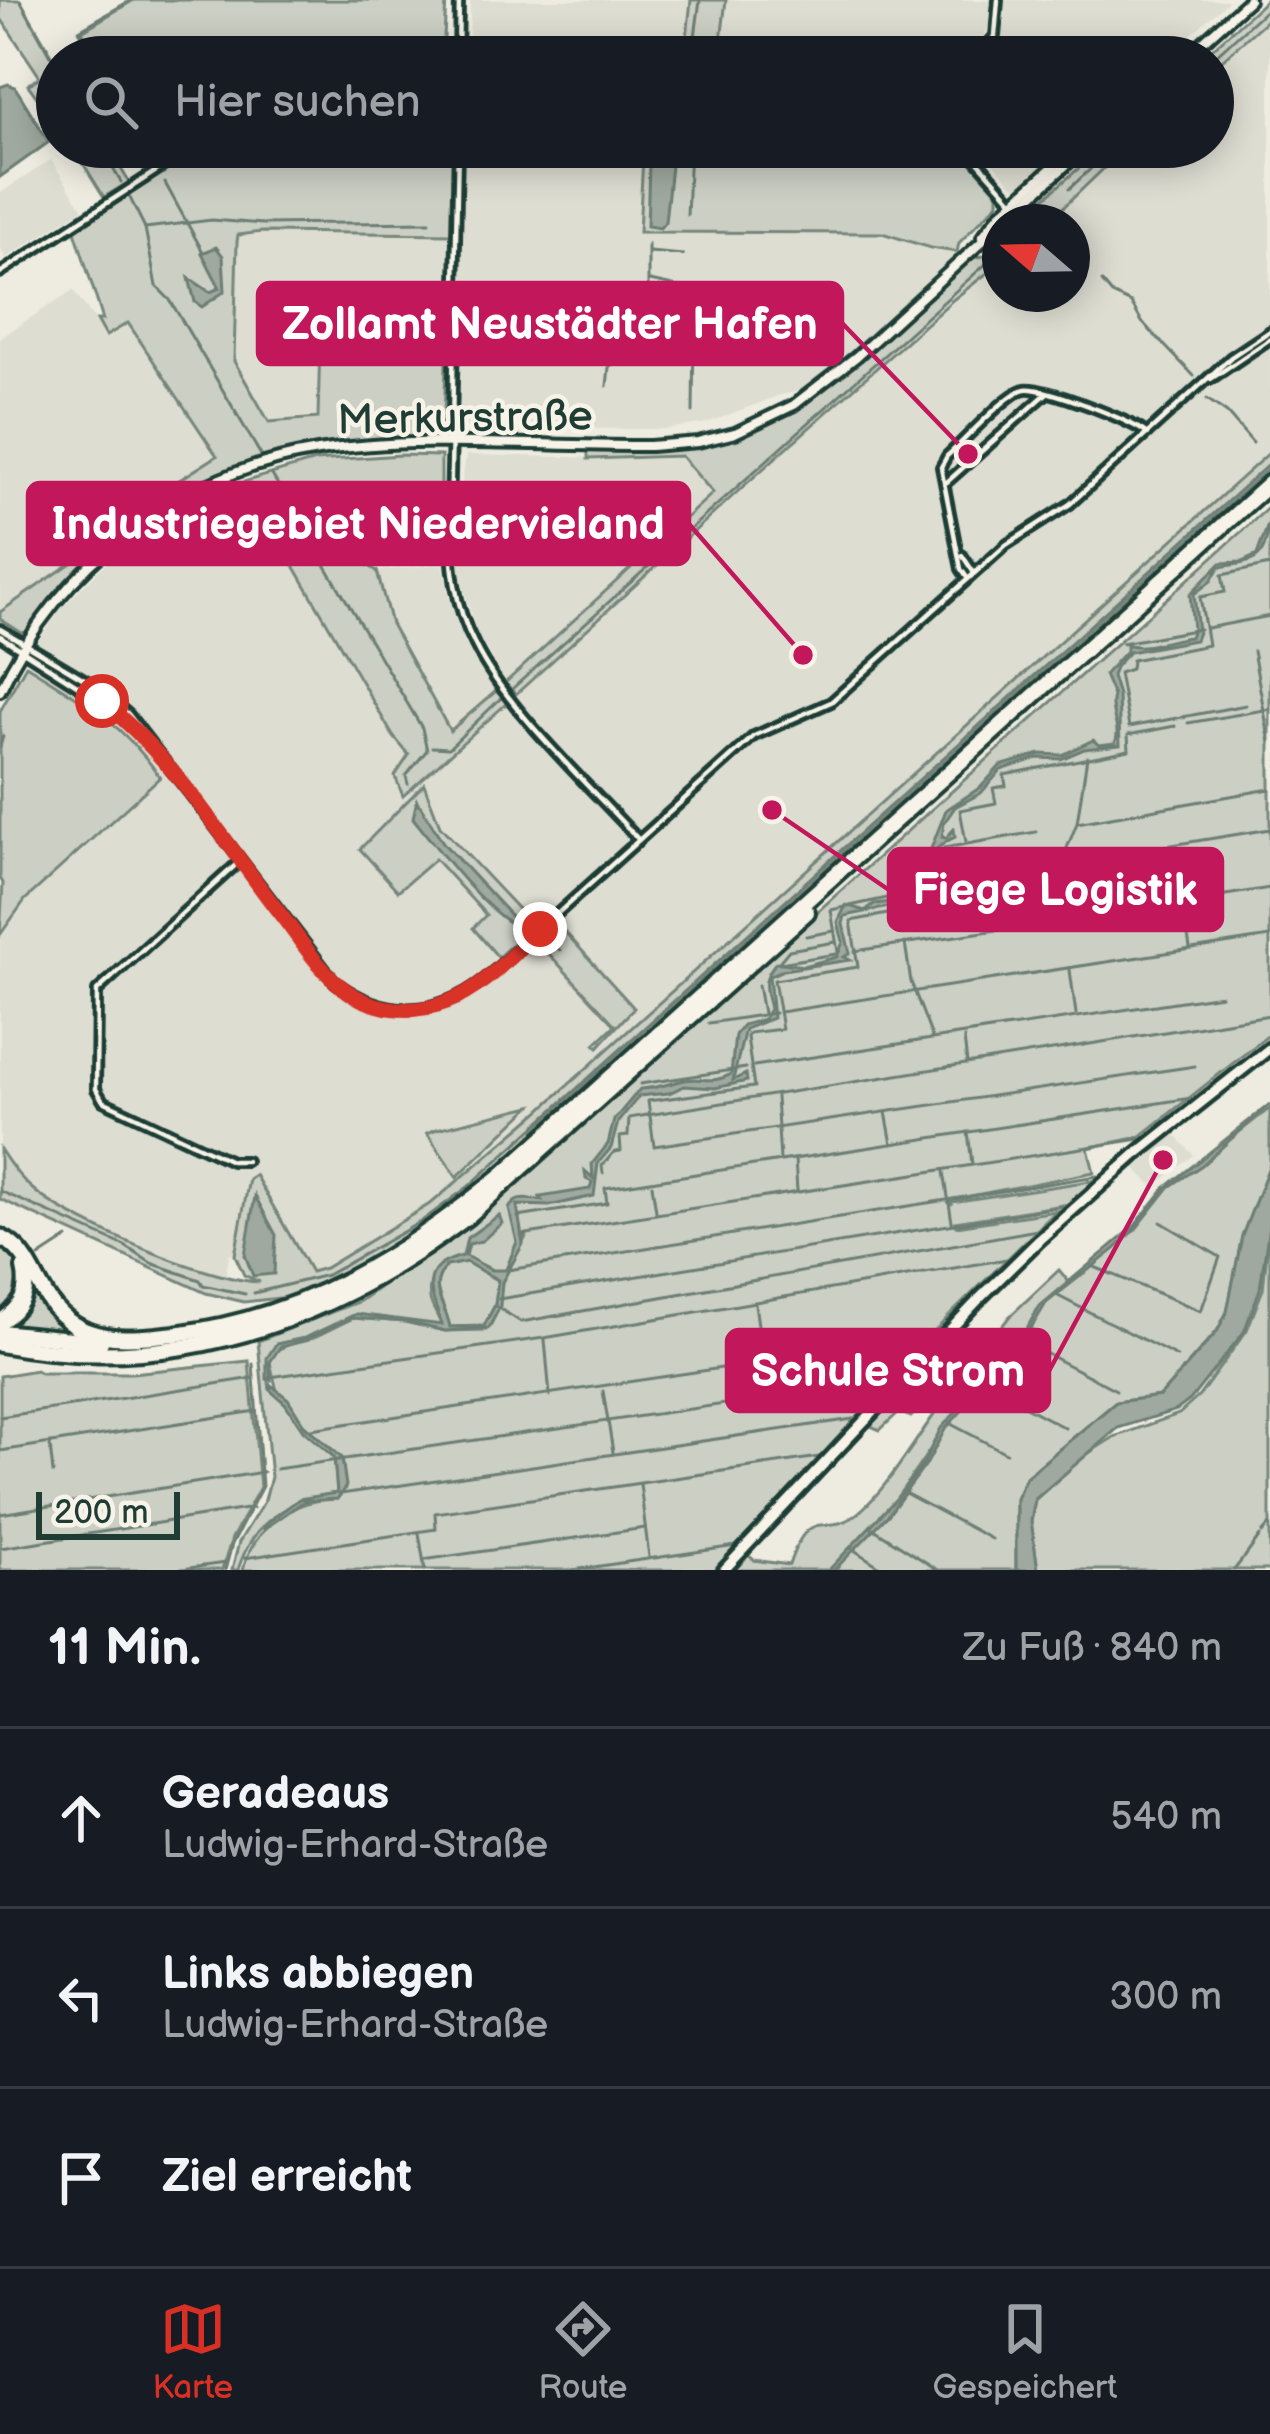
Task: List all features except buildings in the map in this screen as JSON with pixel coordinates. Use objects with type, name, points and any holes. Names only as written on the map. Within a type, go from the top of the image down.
[{"type":"highway","points":[[0,1240],[24,1255],[40,1291],[62,1316],[97,1335],[124,1338],[186,1332],[282,1310],[359,1277],[441,1224],[502,1175],[1270,482]]},
{"type":"highway","points":[[0,1344],[55,1352],[124,1352],[221,1340],[284,1323],[349,1295],[413,1256],[524,1168],[1270,494]]},
{"type":"highway","points":[[0,1240],[19,1258],[27,1289],[13,1314],[0,1322]]},
{"type":"highway","points":[[0,1332],[92,1342],[124,1338]]},
{"type":"main road","points":[[724,1570],[1040,1240],[1147,1145],[1270,1048]]},
{"type":"street","points":[[458,36],[459,0]]},
{"type":"street","points":[[995,36],[998,0]]},
{"type":"street","points":[[1209,36],[1249,0]]},
{"type":"street","points":[[0,273],[161,168]]},
{"type":"street","points":[[458,168],[451,569],[459,606],[475,646],[514,702],[639,839]]},
{"type":"street","points":[[983,168],[1017,204]]},
{"type":"street","name":"Merkurstraße","points":[[1017,204],[1054,168]]},
{"type":"street","name":"Merkurstraße","points":[[1017,204],[1061,168]]},
{"type":"street","points":[[998,184],[1003,204]]},
{"type":"street","name":"Merkurstraße","points":[[0,691],[23,647],[67,589],[109,548],[162,509],[212,483],[258,465],[318,452],[650,446],[736,433],[814,391],[982,239]]},
{"type":"street","points":[[329,332],[344,328],[456,329]]},
{"type":"street","points":[[0,633],[102,701],[146,738],[335,982],[369,1003],[416,1010],[440,1005],[468,992],[754,736],[831,702],[1019,534],[1070,504],[1231,357],[1270,335]]},
{"type":"street","points":[[971,576],[962,569],[941,467],[947,456],[1017,392],[1026,388],[1046,394],[1132,422],[1147,434]]},
{"type":"street","points":[[945,484],[1046,394]]},
{"type":"street","points":[[240,860],[99,987],[94,996],[95,1074],[103,1102],[231,1161],[246,1161]]},
{"type":"shaded area","points":[[0,0],[20,0],[41,36],[36,36],[36,71],[0,17]]},
{"type":"shaded area","points":[[134,0],[446,0],[444,36],[85,36],[82,31]]},
{"type":"shaded area","points":[[470,0],[691,0],[687,36],[469,36]]},
{"type":"shaded area","points":[[691,0],[726,0],[722,36],[687,36]]},
{"type":"shaded area","points":[[726,0],[991,0],[984,36],[722,36]]},
{"type":"shaded area","points":[[1003,0],[1227,0],[1189,36],[1001,34]]},
{"type":"shaded area","points":[[1270,0],[1270,17],[1234,49],[1234,36],[1226,36]]},
{"type":"shaded area","points":[[1270,17],[1270,453],[433,1202],[311,1273],[256,1176],[249,1179],[235,1255],[229,1254],[225,1281],[192,1271],[55,1208],[28,1189],[0,1153],[0,935],[137,744],[101,711],[28,666],[61,609],[113,556],[176,512],[240,483],[409,756],[467,739],[746,484],[982,277],[982,312],[1090,312],[1090,204],[1067,204],[1104,168],[1234,168],[1234,49]]},
{"type":"shaded area","points":[[0,87],[15,87],[36,121],[36,151],[0,177]]},
{"type":"shaded area","points":[[39,168],[56,168],[83,209],[6,258],[0,248],[0,193]]},
{"type":"shaded area","points":[[86,168],[121,168],[129,182],[104,197]]},
{"type":"shaded area","points":[[167,168],[452,168],[454,234],[262,232],[238,235],[237,242],[234,361],[269,422],[318,418],[320,342],[351,334],[447,337],[442,423],[417,423],[417,432],[406,442],[372,443],[222,475],[113,541],[30,632],[22,633],[0,619],[0,612],[106,539],[101,530],[217,456],[128,323],[106,336],[97,320],[103,320],[75,231]]},
{"type":"shaded area","points":[[463,168],[647,168],[662,234],[699,229],[882,233],[957,252],[860,344],[801,391],[707,423],[666,429],[468,428],[460,422]]},
{"type":"shaded area","points":[[642,168],[976,168],[998,193],[997,204],[982,204],[982,219],[959,243],[957,252],[882,233],[639,232]]},
{"type":"shaded area","points":[[649,168],[671,168],[665,222],[660,228],[647,226]]},
{"type":"shaded area","points":[[997,168],[1042,168],[1021,187]]},
{"type":"shaded area","points":[[1079,168],[1104,168],[1067,204],[1038,204]]},
{"type":"shaded area","points":[[449,234],[446,321],[320,321],[321,414],[269,422],[234,361],[237,235]]},
{"type":"shaded area","points":[[216,247],[223,256],[225,291],[202,307],[195,302],[189,278],[210,292],[220,288],[202,253]]},
{"type":"shaded area","points":[[982,256],[982,277],[516,694],[505,683],[713,493],[681,456],[588,459],[588,451],[682,449],[723,440],[762,424],[832,380],[957,267]]},
{"type":"shaded area","points":[[73,290],[106,335],[128,322],[217,456],[100,529],[106,538],[0,612],[0,338]]},
{"type":"shaded area","points":[[1270,452],[1270,467],[535,1130],[536,1137],[461,1203],[376,1261],[289,1303],[279,1298],[244,1302],[206,1293],[0,1199],[0,1149],[31,1187],[81,1220],[208,1272],[260,1282],[244,1275],[235,1255],[249,1179],[255,1175],[311,1272],[325,1268],[433,1202],[537,1113]]},
{"type":"shaded area","points":[[466,455],[681,456],[714,492],[506,682],[477,634],[460,575],[457,517]]},
{"type":"shaded area","points":[[441,456],[441,487],[377,488],[381,555],[361,561],[377,571],[391,624],[450,731],[496,691],[507,703],[403,796],[395,776],[409,755],[240,483],[315,461]]},
{"type":"shaded area","points":[[1270,506],[1270,1034],[1140,1137],[1088,1148],[1094,1172],[950,1200],[952,1205],[1097,1180],[1069,1204],[955,1222],[956,1226],[1056,1211],[947,1318],[717,1570],[243,1570],[256,1541],[278,1518],[306,1503],[337,1499],[345,1489],[342,1458],[304,1425],[288,1399],[277,1391],[270,1362],[276,1350],[305,1338],[276,1344],[267,1366],[270,1390],[303,1430],[334,1457],[337,1493],[304,1501],[276,1515],[253,1538],[238,1570],[232,1570],[239,1542],[265,1500],[271,1477],[258,1341],[360,1301],[478,1216]],"holes":[[[528,1233],[502,1282],[496,1314],[486,1330],[445,1331],[353,1318],[306,1338],[356,1314],[441,1326],[429,1290],[438,1270],[464,1256],[497,1272],[506,1270],[517,1242]]]},
{"type":"shaded area","points":[[1270,519],[1258,556],[1219,567],[1211,581],[1194,594],[1195,640],[1129,652],[1115,667],[1120,745],[1084,749],[1061,759],[1038,758],[1001,770],[981,793],[955,807],[944,823],[942,837],[954,829],[955,837],[911,868],[904,904],[845,916],[850,953],[844,957],[850,960],[769,976],[773,1018],[745,1029],[733,1080],[746,1074],[747,1081],[715,1088],[684,1086],[639,1096],[618,1122],[611,1148],[598,1163],[594,1196],[549,1206],[517,1205],[523,1244],[502,1282],[500,1306],[489,1328],[445,1331],[353,1318],[308,1340],[280,1347],[270,1362],[271,1380],[267,1379],[267,1358],[276,1344],[305,1338],[356,1314],[442,1325],[432,1292],[433,1274],[448,1261],[463,1256],[467,1238],[499,1215],[502,1223],[482,1241],[469,1244],[466,1256],[491,1270],[506,1270],[517,1242],[509,1209],[512,1204],[590,1189],[592,1182],[585,1171],[593,1178],[592,1164],[608,1144],[614,1120],[640,1089],[731,1074],[735,1035],[743,1025],[764,1019],[770,1009],[766,984],[768,974],[776,962],[803,966],[837,957],[843,942],[838,922],[846,905],[865,911],[874,904],[900,901],[906,891],[905,867],[929,854],[946,810],[981,787],[1000,766],[1040,754],[1062,755],[1093,740],[1099,745],[1115,743],[1113,696],[1104,675],[1126,651],[1126,644],[1190,637],[1190,594],[1221,563],[1257,555]],"holes":[[[466,1262],[498,1280],[495,1305],[484,1326],[450,1327],[437,1289],[446,1266]]]},
{"type":"shaded area","points":[[443,564],[464,641],[496,691],[451,732],[391,624],[377,571]]},
{"type":"shaded area","points":[[26,665],[116,727],[160,777],[25,900],[0,935],[0,711]]},
{"type":"shaded area","points":[[424,784],[440,826],[533,925],[498,957],[473,928],[486,915],[435,859],[398,891],[360,849]]},
{"type":"shaded area","points":[[417,800],[444,844],[524,930],[496,913],[450,864],[413,818]]},
{"type":"shaded area","points":[[552,929],[560,937],[565,932],[634,1008],[598,1047],[595,1044],[615,1025],[538,942]]},
{"type":"shaded area","points":[[1270,1104],[1202,1165],[1169,1187],[1115,1249],[1046,1303],[1019,1348],[945,1429],[927,1463],[888,1515],[829,1570],[896,1499],[924,1462],[941,1428],[1016,1348],[1040,1306],[1133,1228],[1165,1188]]},
{"type":"shaded area","points":[[531,1106],[457,1177],[427,1133],[437,1129]]},
{"type":"shaded area","points":[[1270,1108],[1270,1164],[1242,1236],[1227,1312],[1217,1331],[1160,1396],[1116,1402],[1026,1477],[1016,1499],[1016,1570],[834,1570],[888,1515],[927,1463],[945,1429],[1019,1348],[1046,1303],[1135,1230],[1169,1187]]},
{"type":"shaded area","points":[[1171,1131],[1194,1155],[1154,1187],[1131,1164]]},
{"type":"shaded area","points":[[1270,1164],[1270,1219],[1260,1289],[1244,1332],[1190,1400],[1177,1410],[1118,1428],[1035,1499],[1031,1521],[1038,1570],[1016,1570],[1016,1499],[1026,1477],[1116,1402],[1160,1396],[1217,1332],[1227,1312],[1242,1236]]},
{"type":"shaded area","points":[[255,1196],[276,1235],[274,1274],[253,1276],[245,1255]]},
{"type":"shaded area","points":[[1270,1223],[1270,1570],[1038,1570],[1031,1521],[1035,1500],[1084,1456],[1114,1437],[1179,1414],[1199,1396],[1247,1330],[1263,1289]]},
{"type":"shaded area","points":[[0,1246],[16,1260],[23,1293],[0,1319]]},
{"type":"shaded area","points":[[466,1262],[498,1281],[495,1305],[484,1326],[449,1327],[439,1296],[440,1274],[446,1266]]},
{"type":"shaded area","points":[[1059,1270],[1070,1283],[1037,1310],[1016,1348],[959,1408],[896,1499],[829,1570],[728,1570],[745,1552],[754,1560],[789,1565],[804,1534],[858,1513],[889,1480],[934,1415],[922,1405],[911,1417],[899,1412],[880,1430],[866,1424],[901,1388],[912,1396],[916,1389],[907,1382],[930,1356],[944,1378],[940,1384],[952,1392],[1009,1317]]},
{"type":"shaded area","points":[[28,1281],[88,1335],[22,1333],[0,1324]]},
{"type":"shaded area","points":[[249,1361],[260,1487],[232,1538],[222,1570],[0,1570],[0,1376],[36,1370],[132,1373]]},
{"type":"shaded area","points":[[271,1385],[288,1399],[304,1425],[342,1458],[346,1486],[337,1499],[304,1501],[264,1529],[299,1499],[337,1493],[334,1457],[303,1430],[270,1390]]},
{"type":"waterway","points":[[20,0],[33,24]]},
{"type":"waterway","points":[[83,36],[79,30],[131,0]]},
{"type":"waterway","points":[[695,36],[700,0]]},
{"type":"waterway","points":[[1234,39],[1270,6]]},
{"type":"waterway","points":[[36,30],[39,36]]},
{"type":"waterway","points":[[113,168],[121,182]]},
{"type":"waterway","points":[[687,215],[689,168]]},
{"type":"waterway","points":[[1069,189],[1092,168]]},
{"type":"waterway","points":[[165,183],[203,252]]},
{"type":"waterway","points":[[130,198],[145,228],[156,286],[170,300],[262,457]]},
{"type":"waterway","points":[[145,228],[212,220],[430,222]]},
{"type":"waterway","points":[[648,244],[648,325]]},
{"type":"waterway","points":[[649,252],[683,255]]},
{"type":"waterway","points":[[513,688],[982,267]]},
{"type":"waterway","points":[[650,281],[687,289]]},
{"type":"waterway","points":[[1102,282],[1112,294],[1131,303],[1142,322],[1194,376]]},
{"type":"waterway","points":[[607,386],[609,367],[636,342],[640,327],[692,326]]},
{"type":"waterway","points":[[693,412],[694,328]]},
{"type":"waterway","points":[[1207,399],[1227,413],[1253,443]]},
{"type":"waterway","points":[[254,1293],[327,1275],[422,1221],[468,1187],[1270,463]]},
{"type":"waterway","points":[[272,475],[422,728],[427,750],[406,776],[408,784]]},
{"type":"waterway","points":[[1246,705],[1129,727],[1119,673],[1131,669],[1132,660],[1208,645],[1200,597],[1225,592],[1222,575],[1270,565]]},
{"type":"waterway","points":[[1207,628],[1270,616]]},
{"type":"waterway","points":[[1122,643],[1200,629]]},
{"type":"waterway","points":[[1253,651],[1270,743]]},
{"type":"waterway","points":[[432,747],[449,748],[500,699]]},
{"type":"waterway","points":[[1188,723],[1270,709]]},
{"type":"waterway","points":[[966,842],[960,810],[996,803],[993,788],[1006,786],[1004,775],[1129,750],[1128,735],[1175,726]]},
{"type":"waterway","points":[[0,747],[3,736]]},
{"type":"waterway","points":[[1087,757],[1077,823],[1061,863],[1067,920],[1270,888]]},
{"type":"waterway","points":[[1077,823],[1270,789]]},
{"type":"waterway","points":[[917,892],[1270,829]]},
{"type":"waterway","points":[[1036,832],[944,848],[946,862],[929,865],[931,873],[913,878],[919,908],[851,921],[858,967],[774,980],[782,1029],[747,1037],[754,1087],[648,1101],[654,1146],[1195,1066]]},
{"type":"waterway","points":[[896,854],[900,893]]},
{"type":"waterway","points":[[838,952],[831,910],[911,893]]},
{"type":"waterway","points":[[1183,904],[1190,948]]},
{"type":"waterway","points":[[855,951],[1065,920]]},
{"type":"waterway","points":[[806,936],[834,931]]},
{"type":"waterway","points":[[780,1012],[1270,937]]},
{"type":"waterway","points":[[546,940],[560,950]]},
{"type":"waterway","points":[[779,962],[789,950],[835,942]]},
{"type":"waterway","points":[[905,943],[911,982],[932,1037]]},
{"type":"waterway","points":[[780,963],[836,954]]},
{"type":"waterway","points":[[1070,970],[1076,1014]]},
{"type":"waterway","points":[[758,985],[763,1013]]},
{"type":"waterway","points":[[754,1066],[1221,995]]},
{"type":"waterway","points":[[709,1023],[775,1013]]},
{"type":"waterway","points":[[603,1173],[602,1166],[621,1151],[620,1137],[628,1136],[629,1118],[1270,1015]]},
{"type":"waterway","points":[[964,1038],[967,1064]]},
{"type":"waterway","points":[[573,1570],[736,1546],[1038,1230],[1141,1140],[1270,1039]]},
{"type":"waterway","points":[[640,1084],[746,1068]]},
{"type":"waterway","points":[[776,1097],[780,1160]]},
{"type":"waterway","points":[[518,1217],[607,1203],[605,1188],[1191,1098]]},
{"type":"waterway","points":[[886,1112],[892,1144]]},
{"type":"waterway","points":[[968,1132],[972,1164]]},
{"type":"waterway","points":[[521,1235],[1140,1139]]},
{"type":"waterway","points":[[795,1159],[797,1191]]},
{"type":"waterway","points":[[944,1172],[952,1222]]},
{"type":"waterway","points":[[508,1270],[1097,1176]]},
{"type":"waterway","points":[[652,1185],[656,1211]]},
{"type":"waterway","points":[[0,1191],[203,1285],[245,1294]]},
{"type":"waterway","points":[[499,1299],[1064,1206]]},
{"type":"waterway","points":[[1092,1266],[1201,1311],[1220,1257],[1161,1222]]},
{"type":"waterway","points":[[497,1307],[521,1322],[1037,1230]]},
{"type":"waterway","points":[[39,1257],[68,1238]]},
{"type":"waterway","points":[[270,1377],[544,1338],[1007,1259]]},
{"type":"waterway","points":[[0,1311],[14,1295],[17,1274]]},
{"type":"waterway","points":[[1056,1295],[1177,1357]]},
{"type":"waterway","points":[[755,1304],[763,1360]]},
{"type":"waterway","points":[[311,1429],[930,1337]]},
{"type":"waterway","points":[[545,1340],[550,1396]]},
{"type":"waterway","points":[[1022,1341],[1116,1390]]},
{"type":"waterway","points":[[225,1570],[232,1544],[262,1486],[253,1364]]},
{"type":"waterway","points":[[0,1417],[254,1378]]},
{"type":"waterway","points":[[276,1469],[891,1380]]},
{"type":"waterway","points":[[982,1384],[1065,1428]]},
{"type":"waterway","points":[[603,1391],[613,1452]]},
{"type":"waterway","points":[[0,1451],[256,1411]]},
{"type":"waterway","points":[[341,1494],[853,1419]]},
{"type":"waterway","points":[[949,1423],[1006,1453]]},
{"type":"waterway","points":[[50,1445],[53,1473]]},
{"type":"waterway","points":[[245,1558],[436,1529],[435,1513],[819,1457]]},
{"type":"waterway","points":[[0,1514],[263,1472]]},
{"type":"waterway","points":[[640,1484],[649,1557]]},
{"type":"waterway","points":[[903,1492],[991,1539]]},
{"type":"waterway","points":[[0,1548],[253,1508]]},
{"type":"waterway","points":[[1262,1533],[1270,1524]]},
{"type":"waterway","points":[[871,1527],[938,1570]]},
{"type":"waterway","points":[[423,1560],[645,1528]]},
{"type":"waterway","points":[[419,1533],[425,1570]]},
{"type":"waterway","points":[[1244,1558],[1260,1536]]},
{"type":"waterway","points":[[851,1548],[885,1570]]},
{"type":"waterway","points":[[1234,1570],[1242,1560]]},
{"type":"waterway","points":[[175,1570],[225,1563]]},
{"type":"place","name":"Zollamt Neustädter Hafen","points":[[968,454]]},
{"type":"place","name":"Industriegebiet Niedervieland","points":[[803,655]]},
{"type":"place","name":"Fiege Logistik","points":[[772,810]]},
{"type":"place","name":"Schule Strom","points":[[1163,1160]]},
{"type":"route","points":[[102,701],[146,738],[316,960],[353,995],[403,1010],[453,1000],[485,979],[540,929]]}]
